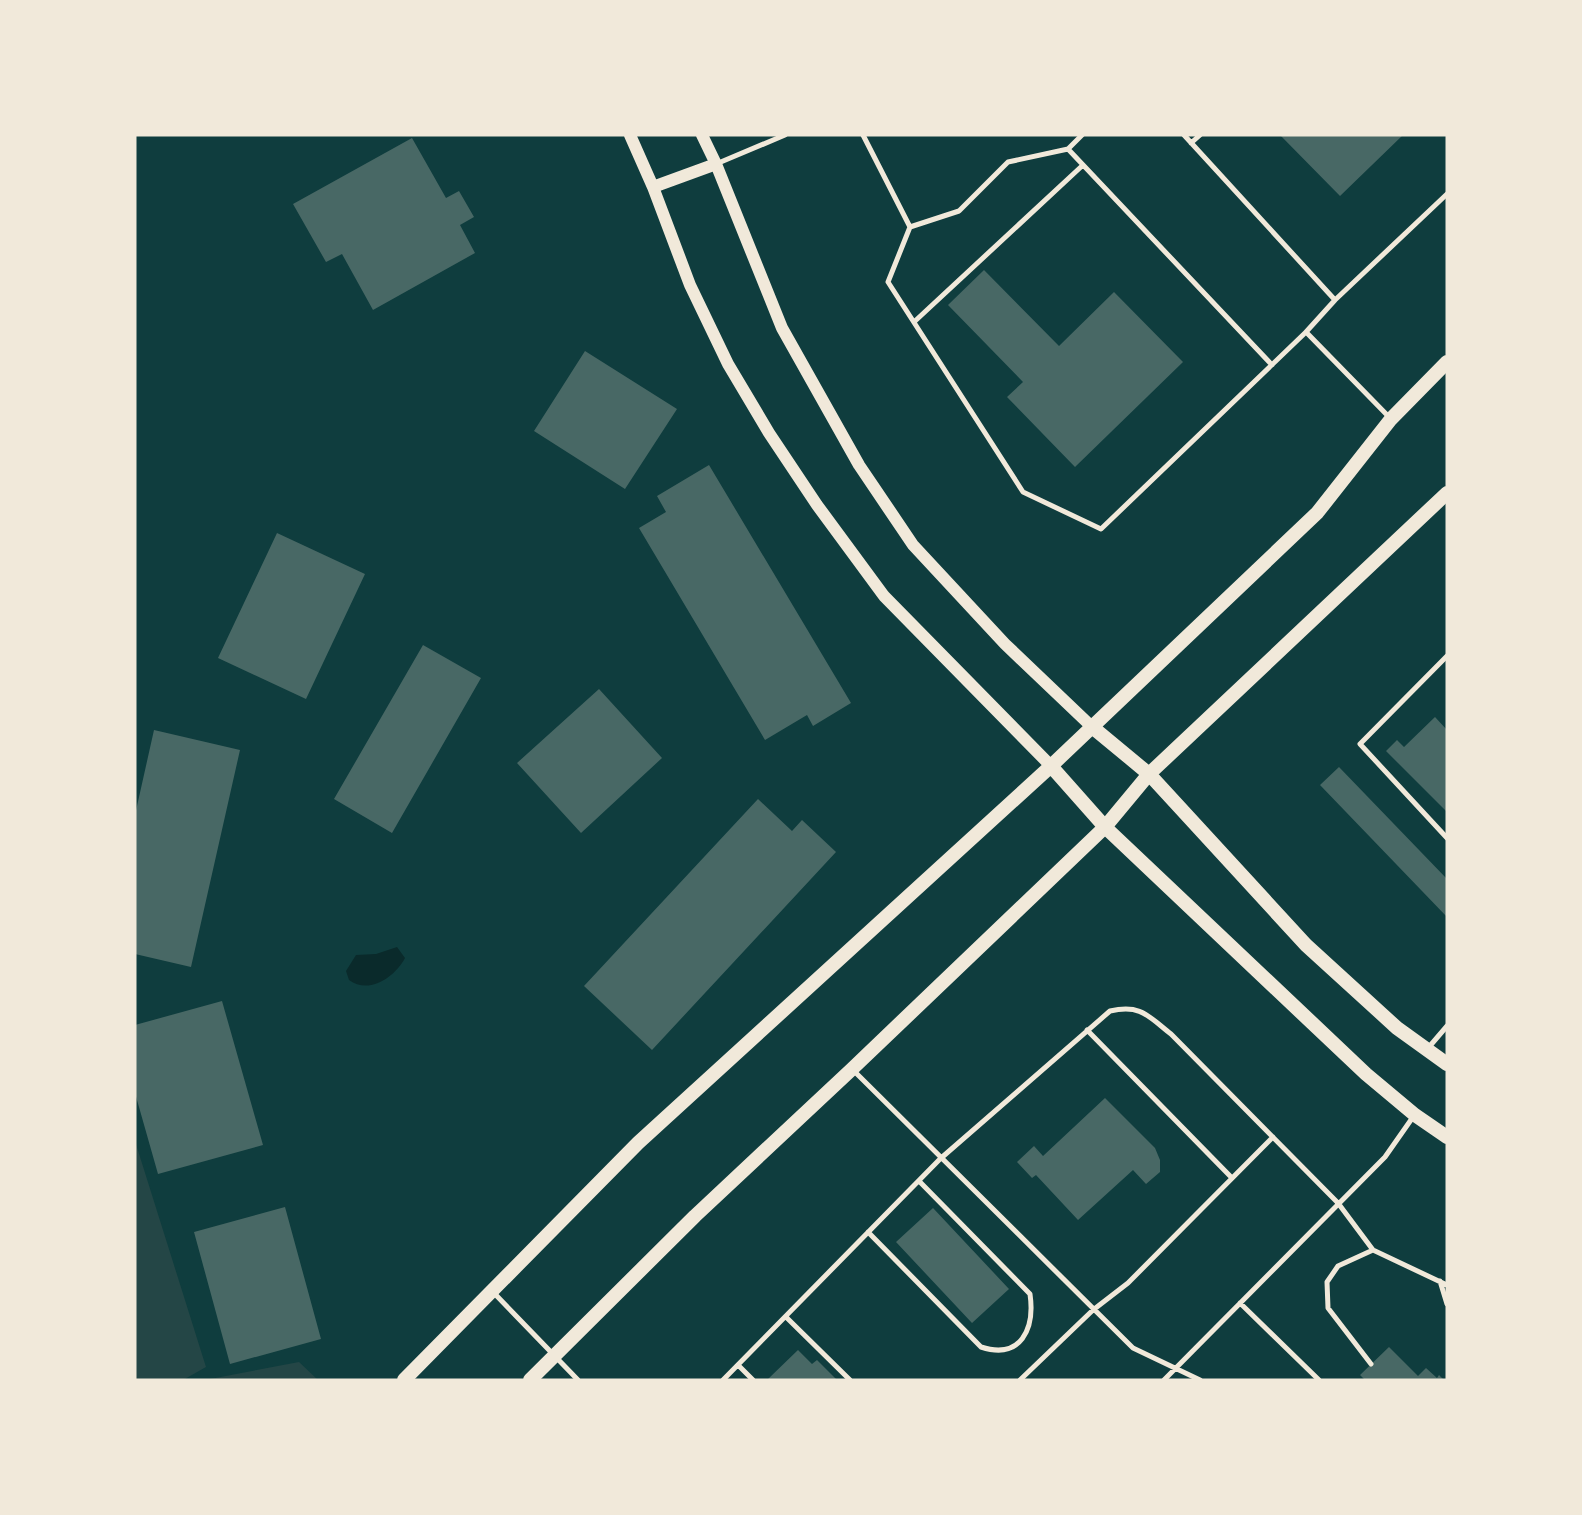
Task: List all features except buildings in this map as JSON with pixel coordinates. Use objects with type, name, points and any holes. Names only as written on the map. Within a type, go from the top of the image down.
[{"type":"main road","points":[[404,1380],[638,1143],[1051,766],[1317,513],[1391,419],[1447,362]]},
{"type":"main road","points":[[530,1380],[695,1216],[1105,827],[1149,774],[1447,493]]},
{"type":"main road","points":[[1091,726],[1149,774],[1306,945],[1397,1028],[1447,1064]]},
{"type":"main road","points":[[1051,766],[1105,827],[1366,1074],[1415,1115],[1447,1137]]},
{"type":"street","points":[[630,135],[691,285],[728,364],[769,433],[817,505],[884,596],[1051,766]]},
{"type":"street","points":[[702,135],[782,328],[859,465],[913,545],[1005,644],[1091,726]]},
{"type":"street","points":[[653,187],[716,164]]},
{"type":"lane","points":[[716,164],[785,135]]},
{"type":"lane","points":[[863,135],[910,226],[887,282],[1023,492],[1101,529],[1447,194]]},
{"type":"lane","points":[[910,226],[959,211],[1008,162],[1068,149],[1082,135]]},
{"type":"lane","points":[[1184,135],[1335,300]]},
{"type":"lane","points":[[1191,143],[1200,135]]},
{"type":"lane","points":[[1068,149],[1272,365]]},
{"type":"lane","points":[[914,322],[1083,165]]},
{"type":"lane","points":[[1307,332],[1391,419]]},
{"type":"lane","points":[[1447,656],[1360,744],[1447,838]]},
{"type":"lane","points":[[723,1380],[940,1159],[1110,1011],[1125,1008],[1141,1010],[1171,1034],[1338,1203],[1373,1250],[1447,1285]]},
{"type":"lane","points":[[1427,1050],[1447,1026]]},
{"type":"lane","points":[[1087,1030],[1232,1178]]},
{"type":"lane","points":[[852,1069],[1133,1348],[1200,1380]]},
{"type":"lane","points":[[1164,1380],[1385,1157],[1415,1115]]},
{"type":"lane","points":[[1020,1380],[1093,1310],[1128,1283],[1273,1138]]},
{"type":"lane","points":[[868,1232],[981,1347],[993,1351],[1009,1349],[1021,1342],[1030,1327],[1030,1294],[919,1181]]},
{"type":"lane","points":[[1371,1364],[1328,1308],[1327,1282],[1338,1266],[1373,1250]]},
{"type":"lane","points":[[1440,1281],[1447,1304]]},
{"type":"lane","points":[[493,1291],[578,1380]]},
{"type":"lane","points":[[1240,1303],[1319,1380]]},
{"type":"lane","points":[[786,1317],[850,1380]]},
{"type":"lane","points":[[738,1365],[753,1380]]},
{"type":"shaded area","points":[[397,947],[405,958],[395,972],[381,982],[365,986],[349,980],[346,971],[356,955],[376,954]]},
{"type":"shaded area","points":[[135,1141],[206,1367],[183,1380],[135,1380]]},
{"type":"shaded area","points":[[299,1362],[318,1380],[205,1380]]}]
